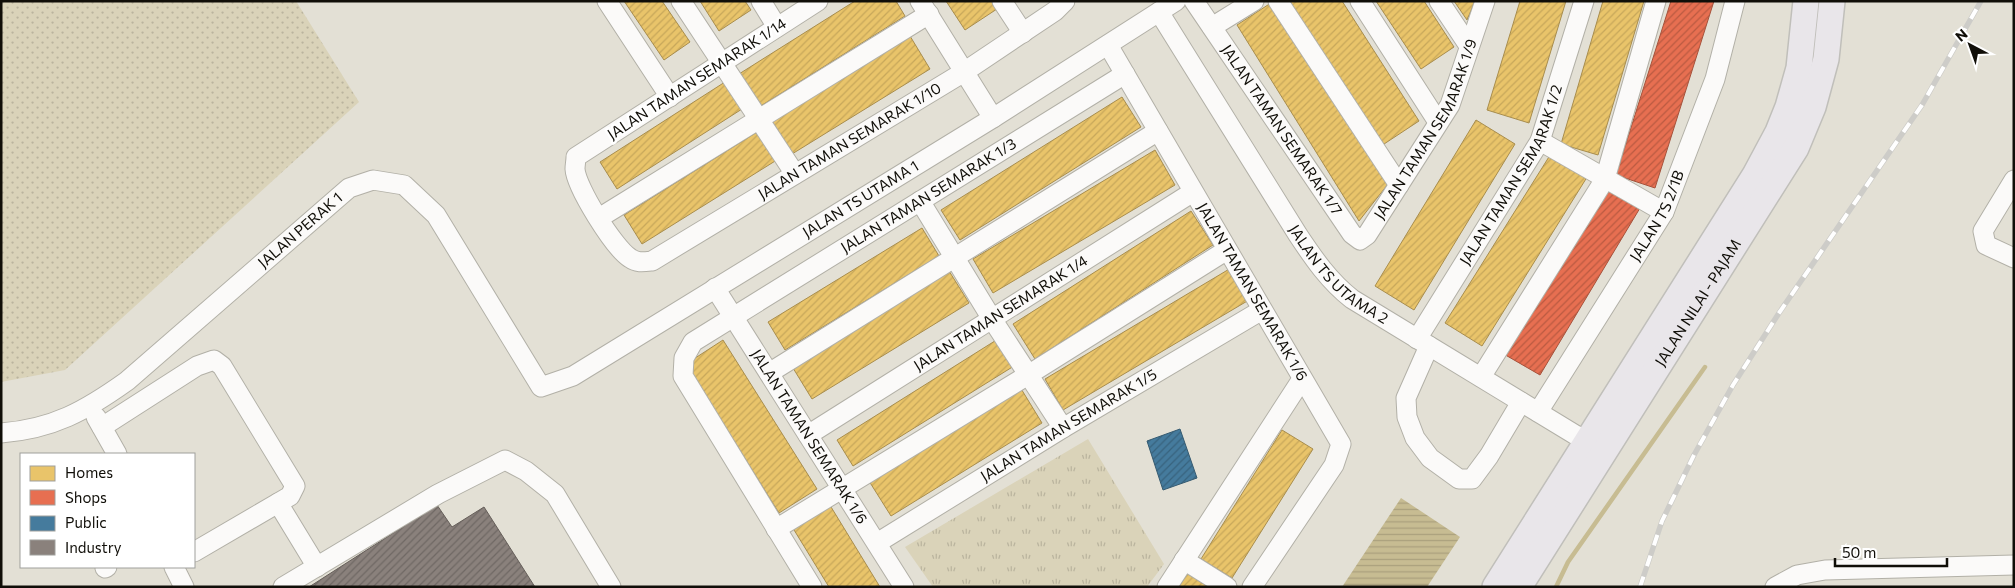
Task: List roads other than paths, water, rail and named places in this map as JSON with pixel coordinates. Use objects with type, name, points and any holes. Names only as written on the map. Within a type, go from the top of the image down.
[{"type":"main road","name":"JALAN NILAI - PAJAM","points":[[1519,587],[1594,446],[1778,132],[1799,68],[1806,1]]},
{"type":"main road","name":"JALAN NILAI - PAJAM","points":[[1495,587],[1594,446],[1796,148],[1813,107],[1826,59],[1832,1]]},
{"type":"street","points":[[607,1],[670,97]]},
{"type":"street","points":[[681,1],[758,120],[796,174]]},
{"type":"street","points":[[761,1],[777,27]]},
{"type":"street","name":"JALAN TAMAN SEMARAK 1/14","points":[[599,218],[583,191],[575,170],[576,157],[818,1]]},
{"type":"street","points":[[1002,1],[1022,33]]},
{"type":"street","name":"JALAN TS UTAMA 1","points":[[541,386],[573,376],[992,118],[1176,1]]},
{"type":"street","name":"JALAN TAMAN SEMARAK 1/7","points":[[1194,1],[1352,234]]},
{"type":"street","points":[[1212,27],[1254,1]]},
{"type":"street","points":[[1278,1],[1399,185]]},
{"type":"street","points":[[1360,1],[1438,122]]},
{"type":"street","points":[[1439,1],[1469,46]]},
{"type":"street","name":"JALAN TAMAN SEMARAK 1/9","points":[[1352,234],[1360,240],[1367,235],[1450,105],[1485,1]]},
{"type":"street","name":"JALAN TAMAN SEMARAK 1/2","points":[[1522,402],[1489,456],[1472,479],[1459,479],[1430,458],[1415,438],[1407,417],[1406,398],[1423,342],[1540,142],[1584,1]]},
{"type":"street","points":[[1481,377],[1605,179],[1656,1]]},
{"type":"street","name":"JALAN TS 2/1B","points":[[1538,412],[1664,212],[1716,79],[1735,1]]},
{"type":"street","name":"JALAN TAMAN SEMARAK 1/10","points":[[599,218],[612,240],[628,257],[639,262],[652,261],[964,72],[1060,6]]},
{"type":"street","points":[[599,218],[758,120],[925,8],[992,118]]},
{"type":"street","name":"JALAN TS UTAMA 2","points":[[1159,12],[1321,269],[1352,299],[1594,446]]},
{"type":"street","name":"JALAN TAMAN SEMARAK 1/6","points":[[1108,45],[1302,379],[1167,587]]},
{"type":"street","name":"JALAN TAMAN SEMARAK 1/3","points":[[812,587],[683,376],[684,358],[693,342],[1125,74]]},
{"type":"street","points":[[769,373],[1158,131]]},
{"type":"street","points":[[1540,142],[1664,212]]},
{"type":"street","name":"JALAN PERAK 1","points":[[1,433],[63,420],[91,407],[127,381],[349,188],[373,180],[404,184],[436,215],[541,386]]},
{"type":"street","points":[[2014,180],[1982,231],[1986,245],[2014,258]]},
{"type":"street","name":"JALAN TAMAN SEMARAK 1/4","points":[[808,435],[1193,192]]},
{"type":"street","points":[[920,201],[992,319],[1063,428]]},
{"type":"street","points":[[776,529],[1028,375],[1227,250]]},
{"type":"street","name":"JALAN TAMAN SEMARAK 1/6","points":[[714,288],[904,587]]},
{"type":"street","name":"JALAN TAMAN SEMARAK 1/5","points":[[877,543],[1063,428],[1262,310]]},
{"type":"street","points":[[102,427],[197,366],[214,360],[222,366],[295,486],[290,496],[195,551]]},
{"type":"street","points":[[1252,587],[1334,465],[1341,444],[1302,379]]},
{"type":"street","points":[[91,407],[115,453]]},
{"type":"street","points":[[283,587],[438,494],[505,460],[526,472],[555,494],[611,587]]},
{"type":"street","points":[[278,503],[317,567]]},
{"type":"street","points":[[1184,560],[1227,587]]},
{"type":"street","points":[[1775,587],[1797,575],[1825,570],[2014,565]]},
{"type":"street","points":[[174,568],[184,587]]},
{"type":"waterway","points":[[1556,587],[1568,562],[1705,367]]},
{"type":"railway","points":[[1640,587],[1662,521],[1694,455],[1733,385],[1779,313],[1922,105],[1981,1]]}]
